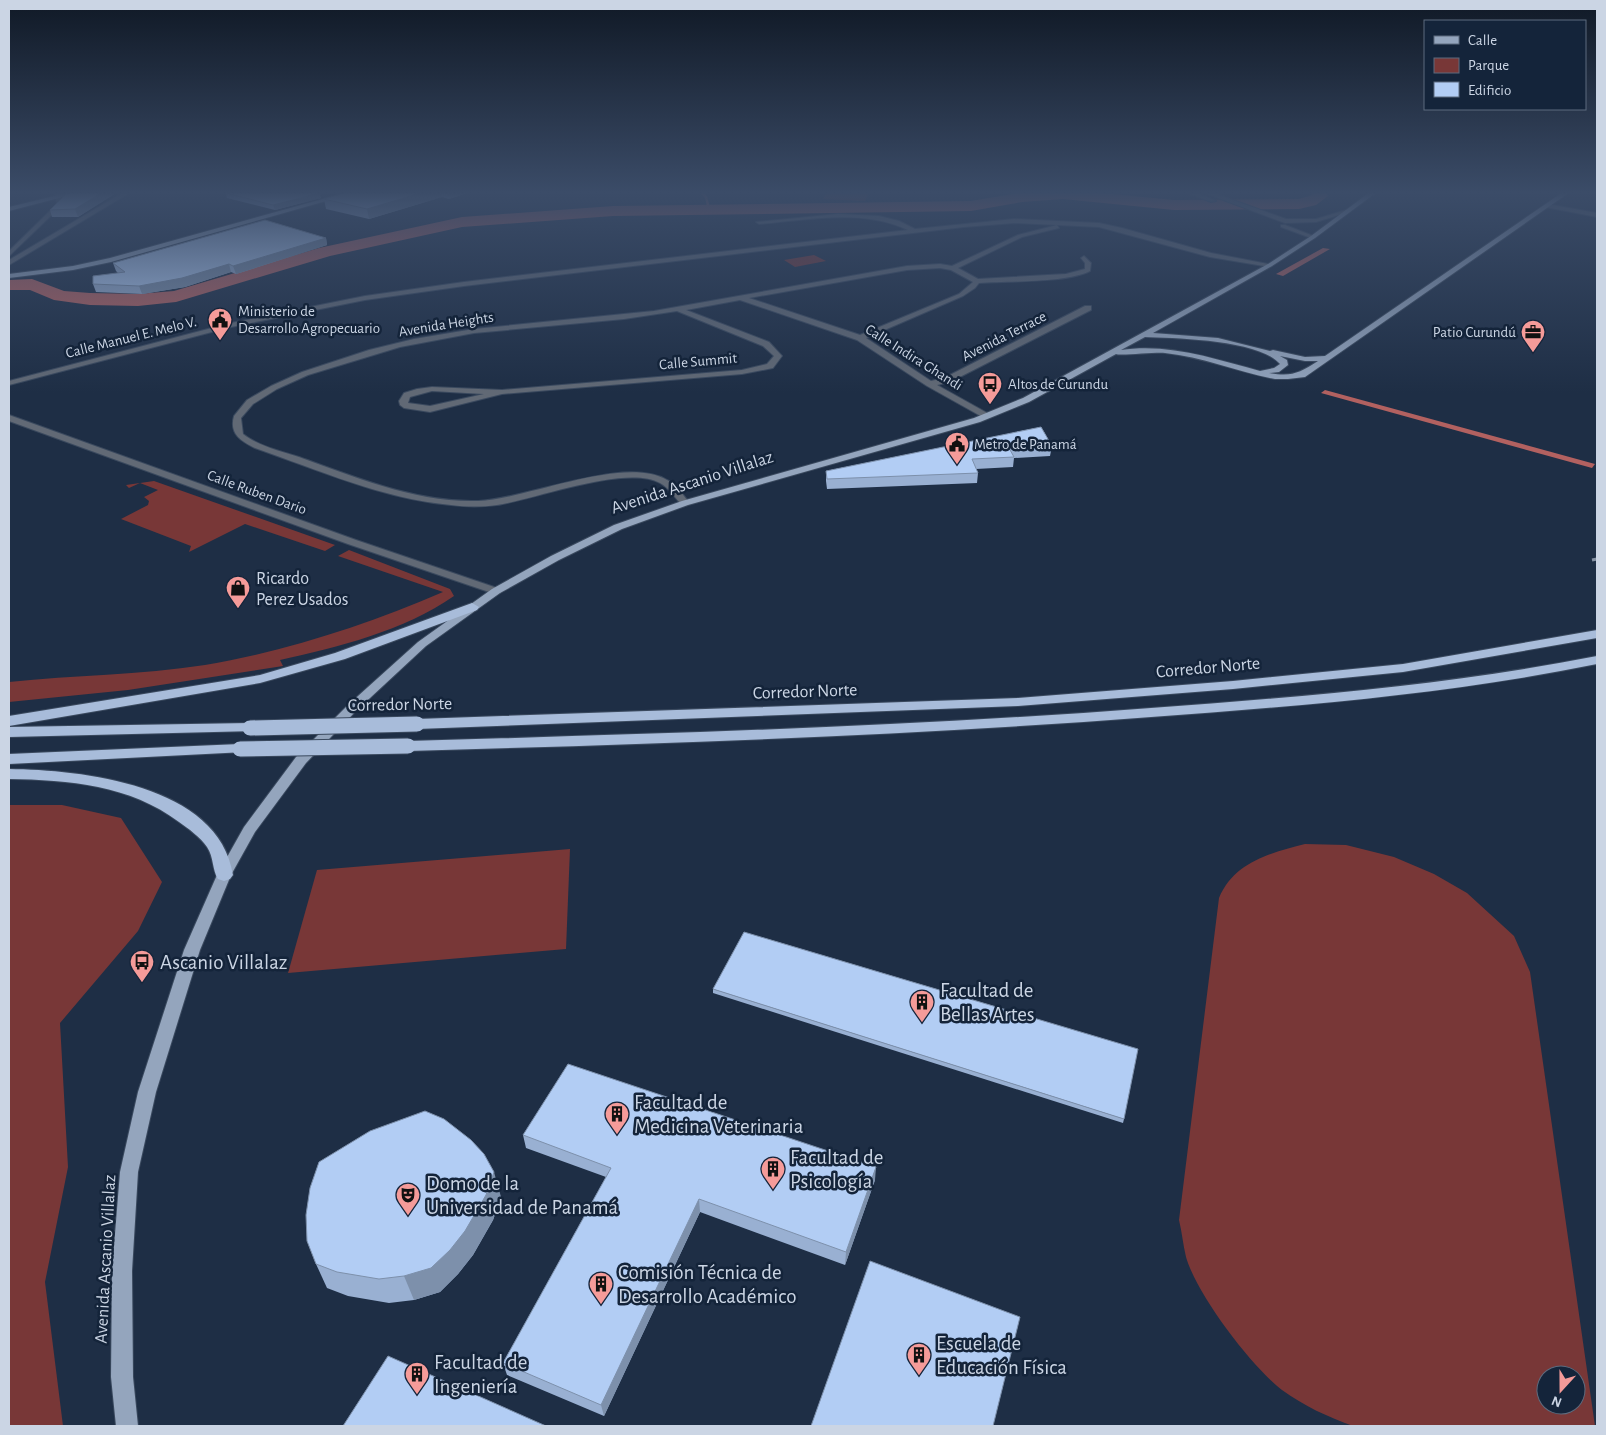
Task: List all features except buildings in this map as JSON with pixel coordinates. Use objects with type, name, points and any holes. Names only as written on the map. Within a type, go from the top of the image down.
[{"type":"highway","points":[[9,721],[259,679],[314,665],[472,607]]},
{"type":"highway","name":"Corredor Norte","points":[[9,732],[417,724],[842,710],[1018,702],[1233,685],[1404,668],[1597,634]]},
{"type":"highway","points":[[9,759],[240,749],[655,740],[1034,723],[1406,692],[1554,669],[1597,660]]},
{"type":"highway","points":[[9,774],[60,775],[88,779],[127,788],[157,801],[189,819],[210,838],[220,856],[224,875]]},
{"type":"main road","points":[[9,276],[73,268],[115,259]]},
{"type":"main road","name":"Avenida Ascanio Villalaz","points":[[127,1426],[122,1377],[122,1280],[129,1172],[147,1092],[192,950],[224,875],[249,830],[301,760],[359,701],[422,644],[472,607],[496,591],[555,558],[618,527],[685,503],[986,416],[1026,400],[1109,356],[1176,316],[1279,259]]},
{"type":"main road","name":"Avenida Ascanio Villalaz","points":[[1109,356],[1134,350],[1162,350],[1273,376],[1295,377],[1307,373],[1471,259]]},
{"type":"main road","points":[[1176,316],[1177,325],[1189,330],[1301,359],[1315,360],[1328,358]]},
{"type":"main road","points":[[1143,335],[1172,334],[1220,341],[1271,354],[1284,364],[1281,368],[1272,370],[1239,368]]},
{"type":"street","name":"Calle Manuel E. Melo V.","points":[[9,383],[219,328],[306,309],[378,296],[464,284],[673,259]]},
{"type":"street","points":[[953,268],[970,259]]},
{"type":"street","points":[[953,268],[977,281],[1080,274],[1088,270],[1088,263],[1085,259]]},
{"type":"street","name":"Calle Manuel E. Melo V.","points":[[1234,259],[1270,265]]},
{"type":"street","name":"Avenida Heights","points":[[685,503],[663,481],[642,476],[604,478],[516,499],[479,504],[417,499],[258,446],[239,434],[236,415],[243,406],[272,387],[355,357],[414,341],[508,329],[591,322],[677,309],[907,268],[940,266],[953,268]]},
{"type":"street","points":[[860,338],[961,295],[973,288],[977,281]]},
{"type":"street","name":"Calle Indira Ghandi","points":[[741,298],[860,338],[930,384],[986,416]]},
{"type":"street","name":"Avenida Terrace","points":[[930,384],[947,380],[1088,308]]},
{"type":"street","name":"Calle Summit","points":[[502,392],[742,372],[770,366],[778,356],[766,344],[677,309]]},
{"type":"street","points":[[432,389],[502,392],[430,409],[404,406],[403,401],[407,395],[417,391],[432,389]]},
{"type":"street","name":"Calle Ruben Dario","points":[[9,418],[342,538],[496,591]]},
{"type":"green space","points":[[822,259],[826,261],[795,267],[784,260]]},
{"type":"green space","points":[[154,481],[335,545],[325,551],[245,524],[189,552],[191,546],[121,519],[148,505],[149,501],[144,497],[158,490],[140,483]]},
{"type":"green space","points":[[140,483],[129,488],[126,485]]},
{"type":"green space","points":[[349,550],[450,589],[454,596],[414,619],[392,628],[347,643],[280,660],[283,666],[128,690],[9,702],[9,682],[156,671],[236,659],[326,636],[443,592],[338,556]]},
{"type":"green space","points":[[9,805],[62,805],[121,818],[162,882],[138,931],[60,1023],[68,1167],[45,1282],[63,1426],[9,1426]]},
{"type":"green space","points":[[1305,844],[1346,845],[1394,857],[1434,874],[1467,893],[1514,936],[1530,972],[1595,1426],[1353,1426],[1325,1415],[1290,1396],[1269,1379],[1226,1329],[1201,1290],[1186,1257],[1179,1220],[1219,898],[1234,876],[1244,867],[1266,856]]},
{"type":"green space","points":[[570,849],[566,949],[288,973],[317,870]]},
{"type":"shaded area","points":[[1303,259],[1313,259],[1283,276],[1276,274]]},
{"type":"shaded area","points":[[1325,390],[1595,464],[1592,468],[1321,393]]},
{"type":"waterway","points":[[9,285],[32,284],[61,296],[138,300],[176,296],[301,259]]},
{"type":"railway","points":[[1592,560],[1597,559]]},
{"type":"place","name":"Ministerio de Desarrollo Agropecuario","points":[[220,341]]},
{"type":"place","name":"Patio Curundú","points":[[1533,353]]},
{"type":"place","name":"Altos de Curundu","points":[[990,405]]},
{"type":"place","name":"Metro de Panamá","points":[[957,465]]},
{"type":"place","name":"Ricardo Perez Usados","points":[[238,609]]},
{"type":"place","name":"Ascanio Villalaz","points":[[142,983]]},
{"type":"place","name":"Facultad de Bellas Artes","points":[[922,1023]]},
{"type":"place","name":"Facultad de Medicina Veterinaria","points":[[617,1135]]},
{"type":"place","name":"Facultad de Psicología","points":[[773,1190]]},
{"type":"place","name":"Domo de la Universidad de Panamá","points":[[408,1216]]},
{"type":"place","name":"Comisión Técnica de Desarrollo Académico","points":[[601,1305]]},
{"type":"place","name":"Escuela de Educación Física","points":[[919,1376]]},
{"type":"place","name":"Facultad de Ingeniería","points":[[417,1395]]}]
